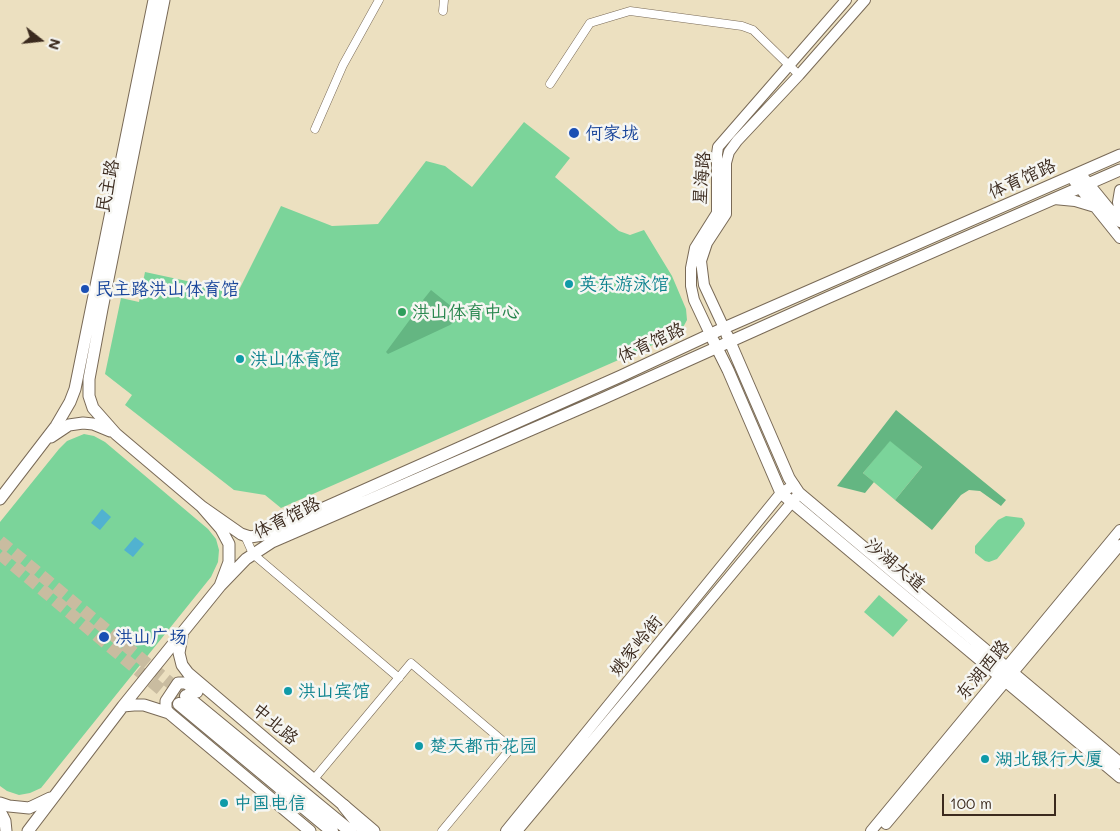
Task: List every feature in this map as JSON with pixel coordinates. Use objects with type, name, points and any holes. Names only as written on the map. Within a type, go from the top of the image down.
[{"type":"main road","name":"民主路","points":[[84,379],[154,0]]},
{"type":"main road","name":"民主路","points":[[84,379],[164,0]]},
{"type":"main road","name":"体育馆路","points":[[201,506],[244,536],[256,537],[268,533],[621,376],[710,334],[1120,155]]},
{"type":"main road","name":"体育馆路","points":[[220,586],[246,559],[272,542],[602,399],[1120,170]]},
{"type":"main road","name":"沙湖大道","points":[[724,328],[795,493],[1006,674],[1120,777]]},
{"type":"main road","name":"沙湖大道","points":[[710,334],[780,493],[795,493]]},
{"type":"main road","points":[[28,831],[122,706],[220,586],[230,555],[229,544],[221,529],[201,506],[116,434],[100,417],[91,402],[84,379]]},
{"type":"main road","points":[[0,499],[44,443],[84,379]]},
{"type":"main road","points":[[44,443],[68,426],[83,422],[94,424],[116,434]]},
{"type":"main road","points":[[0,490],[14,481]]},
{"type":"main road","name":"中北路","points":[[183,632],[179,653],[182,665],[188,673],[374,831]]},
{"type":"main road","name":"沙湖大道","points":[[1006,674],[1120,763]]},
{"type":"main road","points":[[169,713],[166,701],[170,693],[180,682],[188,684],[205,698],[219,700]]},
{"type":"main road","name":"中北路","points":[[332,831],[182,700],[350,831]]},
{"type":"main road","points":[[122,706],[144,705],[169,713],[310,831]]},
{"type":"main road","points":[[0,803],[29,808],[53,797]]},
{"type":"main road","points":[[344,806],[364,831]]},
{"type":"main road","points":[[0,811],[5,821],[6,831]]},
{"type":"street","points":[[315,129],[343,65],[379,0]]},
{"type":"street","points":[[443,11],[444,0]]},
{"type":"street","name":"星海路","points":[[710,334],[694,300],[691,286],[691,268],[695,248],[717,213],[718,147],[846,0]]},
{"type":"street","name":"星海路","points":[[724,328],[704,285],[701,261],[707,243],[726,214],[727,158],[737,141],[865,0]]},
{"type":"street","points":[[550,84],[590,24],[630,10],[732,25],[753,30],[798,75]]},
{"type":"street","points":[[1076,175],[1095,207],[1120,238]]},
{"type":"street","points":[[1084,186],[1120,222]]},
{"type":"street","points":[[1120,190],[1118,202],[1120,213]]},
{"type":"street","points":[[1053,199],[1075,200],[1095,207]]},
{"type":"street","name":"姚家岭街","points":[[506,831],[780,493]]},
{"type":"street","name":"姚家岭街","points":[[517,831],[795,493]]},
{"type":"street","name":"东湖西路","points":[[880,831],[1120,530]]},
{"type":"street","points":[[244,536],[253,554],[399,678]]},
{"type":"street","name":"东湖西路","points":[[871,831],[1120,545]]},
{"type":"street","points":[[314,779],[411,664],[511,748],[442,831]]},
{"type":"green space","name":"洪山体育中心","points":[[524,122],[570,158],[555,177],[619,231],[630,235],[644,230],[672,276],[686,309],[687,320],[680,333],[281,508],[265,495],[234,490],[125,405],[132,395],[105,374],[121,298],[139,302],[145,272],[238,292],[281,206],[332,226],[378,224],[426,161],[445,166],[472,187]]},
{"type":"green space","points":[[431,290],[457,311],[458,318],[450,325],[388,354],[386,352],[417,310],[421,313],[427,305],[423,300]]},
{"type":"green space","points":[[896,410],[1006,500],[1001,506],[980,491],[969,490],[961,495],[932,530],[895,500],[922,467],[890,441],[863,473],[874,482],[865,493],[837,486]]},
{"type":"green space","name":"洪山广场","points":[[84,434],[94,436],[105,442],[208,529],[216,539],[219,550],[218,562],[211,577],[41,788],[19,795],[7,791],[0,786],[0,522],[59,449],[67,441]]},
{"type":"green space","points":[[890,440],[922,467],[895,500],[863,473]]},
{"type":"green space","points":[[1006,516],[1022,518],[1025,523],[1024,526],[997,559],[989,562],[985,561],[975,553],[975,546],[998,520]]},
{"type":"green space","points":[[879,595],[908,620],[893,637],[864,612]]},
{"type":"water","points":[[102,509],[111,517],[100,530],[91,523]]},
{"type":"water","points":[[135,537],[144,544],[133,557],[124,550]]},
{"type":"tunnel","points":[[0,541],[186,696]]},
{"type":"tunnel","points":[[0,554],[178,704]]},
{"type":"place","name":"何家垅","points":[[574,133]]},
{"type":"place","name":"英东游泳馆","points":[[569,284]]},
{"type":"place","name":"民主路洪山体育馆","points":[[85,289]]},
{"type":"place","name":"洪山体育中心","points":[[402,312]]},
{"type":"place","name":"洪山体育馆","points":[[240,359]]},
{"type":"place","name":"洪山广场","points":[[104,637]]},
{"type":"place","name":"洪山宾馆","points":[[288,691]]},
{"type":"place","name":"楚天都市花园","points":[[419,746]]},
{"type":"place","name":"湖北银行大厦","points":[[985,759]]},
{"type":"place","name":"中国电信","points":[[224,803]]}]
